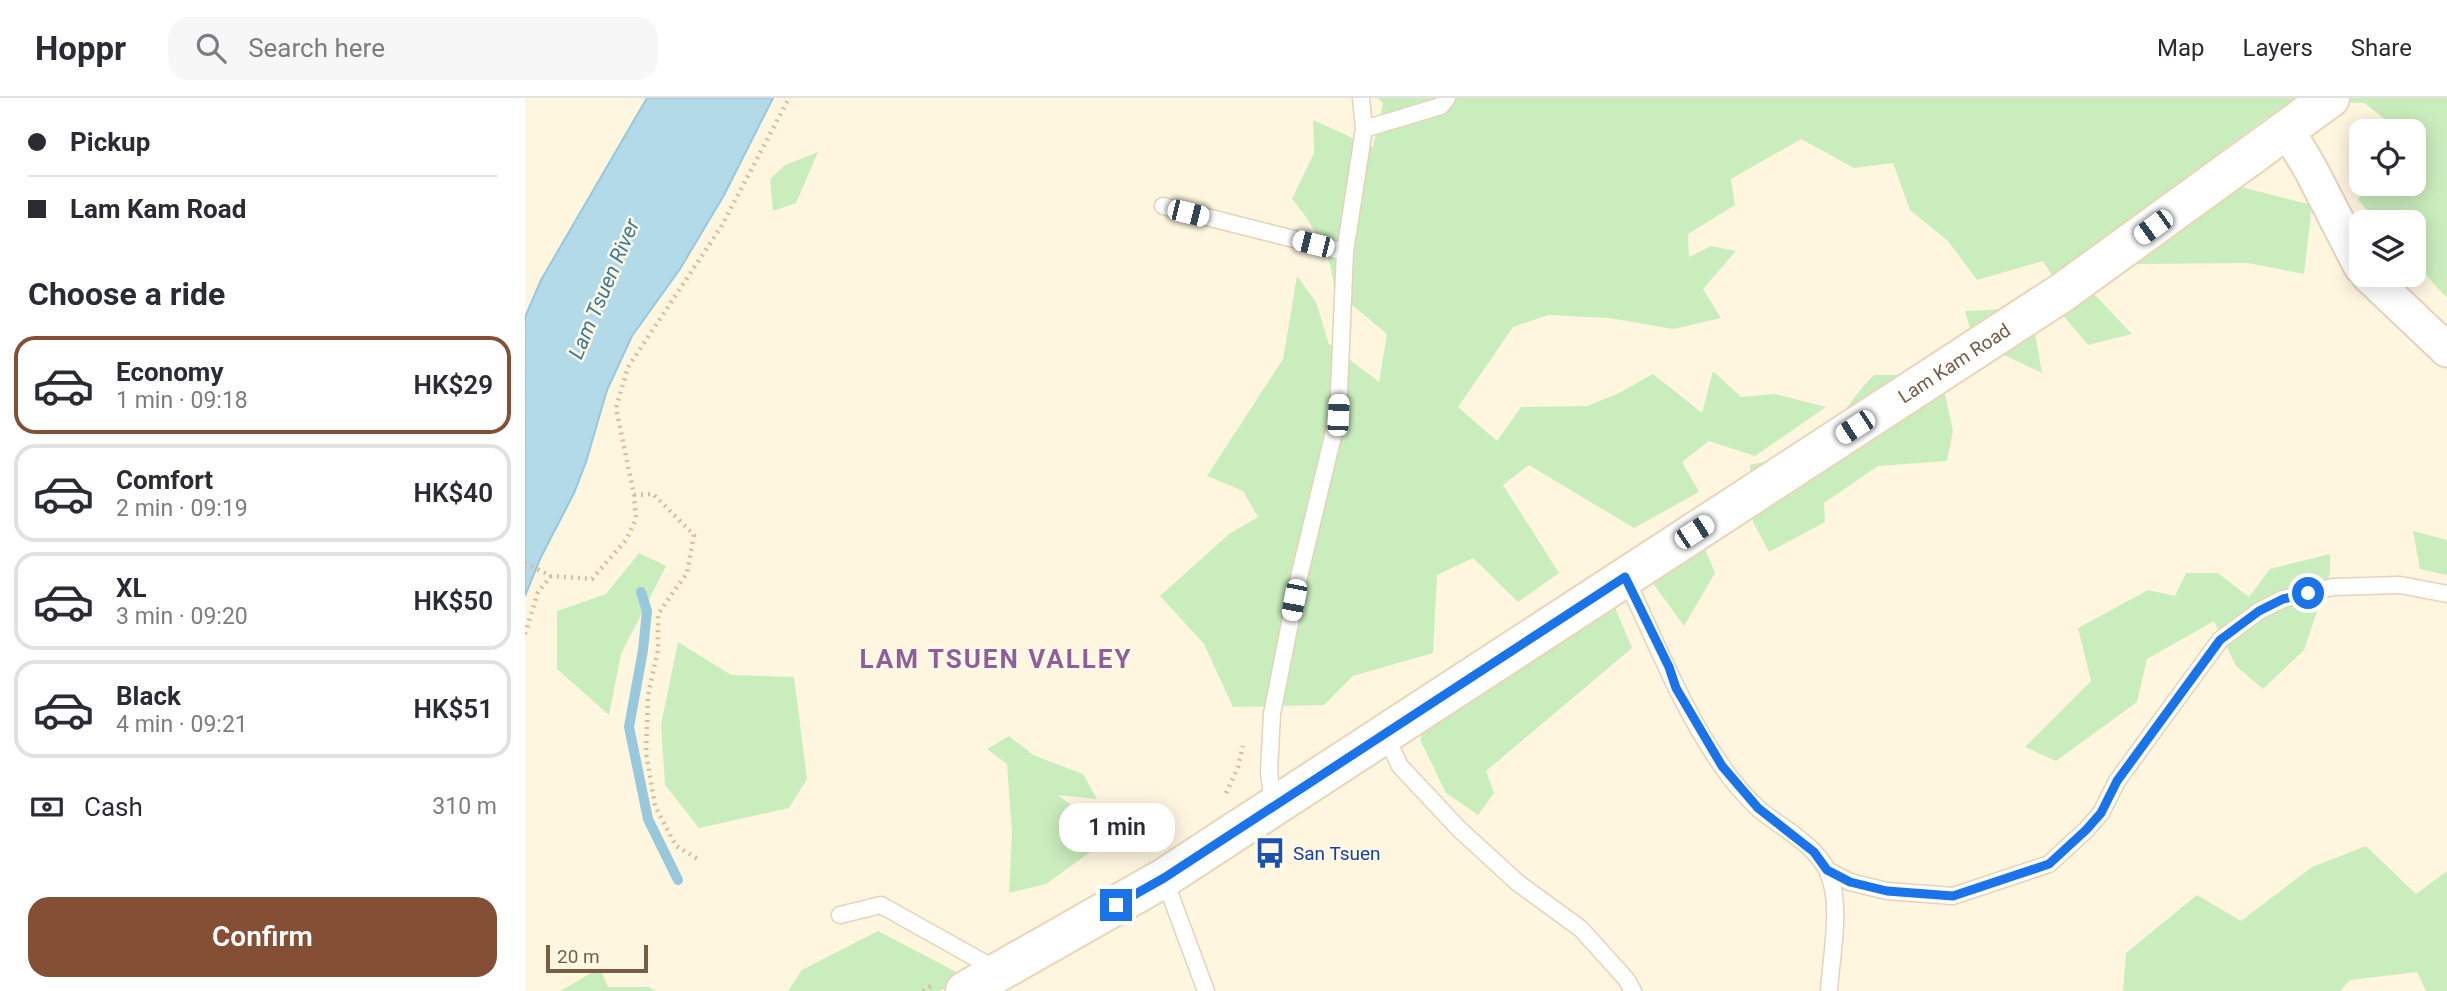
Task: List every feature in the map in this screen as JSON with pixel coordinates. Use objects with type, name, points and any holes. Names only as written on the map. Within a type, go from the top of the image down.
[{"type":"main road","name":"Lam Kam Road","points":[[980,974],[1164,878],[2063,292],[2330,98]]},
{"type":"street","points":[[2288,131],[2349,244]]},
{"type":"street","points":[[2381,287],[2447,350]]},
{"type":"lane","points":[[1273,806],[1269,772],[1272,715],[1299,577],[1338,415],[1345,252],[1364,129],[1361,98]]},
{"type":"lane","points":[[1364,129],[1441,106],[1447,98]]},
{"type":"lane","points":[[1163,206],[1345,252]]},
{"type":"lane","points":[[1625,577],[1669,667],[1676,688],[1722,766],[1758,808],[1814,852],[1827,870],[1836,901],[1829,991]]},
{"type":"lane","points":[[1827,870],[1850,882],[1887,891],[1953,896],[2049,864],[2101,813],[2117,781],[2220,640],[2259,611],[2283,599],[2333,587],[2400,584],[2447,594]]},
{"type":"lane","points":[[1384,733],[1401,766],[1459,829],[1518,883],[1581,929],[1626,979],[1633,991]]},
{"type":"lane","points":[[1164,878],[1206,991]]},
{"type":"lane","points":[[840,915],[881,905],[980,974]]},
{"type":"path","points":[[525,563],[551,576],[592,579],[626,540],[636,519],[634,495],[615,408],[628,367],[721,227],[789,98]]},
{"type":"path","points":[[634,495],[653,494],[694,535],[687,573],[658,614],[658,650],[648,695],[646,753],[655,806],[676,846],[698,859]]},
{"type":"path","points":[[525,634],[538,592],[551,576]]},
{"type":"path","points":[[1225,797],[1238,767],[1244,742]]},
{"type":"path","points":[[923,991],[980,974]]},
{"type":"green space","points":[[1377,98],[2447,98],[2447,298],[2426,275],[2426,210],[2367,210],[2358,200],[2360,196],[2426,196],[2426,119],[2385,119],[2364,103],[2316,102],[2266,118],[2196,170],[2206,178],[2312,205],[2304,274],[2248,263],[2136,264],[2093,293],[2132,334],[2088,345],[2062,314],[2034,327],[2042,373],[1972,336],[1965,311],[2023,308],[2058,285],[2043,261],[1977,280],[1948,241],[1910,210],[1893,163],[1854,168],[1801,139],[1731,179],[1735,205],[1688,234],[1689,257],[1711,246],[1736,251],[1703,289],[1721,318],[1673,329],[1610,318],[1548,315],[1513,327],[1458,407],[1497,441],[1521,407],[1587,406],[1617,394],[1653,374],[1702,413],[1713,371],[1741,397],[1775,394],[1826,407],[1755,456],[1709,441],[1682,462],[1699,492],[1634,528],[1529,465],[1503,485],[1559,573],[1518,602],[1473,558],[1437,575],[1433,653],[1353,676],[1324,705],[1233,707],[1204,644],[1160,596],[1229,534],[1258,517],[1243,491],[1207,476],[1283,359],[1297,276],[1316,302],[1329,344],[1379,382],[1387,334],[1334,290],[1330,265],[1321,241],[1292,199],[1314,153],[1313,120],[1373,147],[1383,103]]},
{"type":"green space","points":[[818,152],[796,203],[773,211],[770,179],[785,165]]},
{"type":"green space","points":[[1874,375],[1916,375],[1942,381],[1953,431],[1947,461],[1878,466],[1824,503],[1825,522],[1769,552],[1753,522],[1750,465],[1790,454],[1817,441]]},
{"type":"green space","points":[[2413,531],[2447,540],[2447,575],[2420,569]]},
{"type":"green space","points":[[1670,537],[1705,549],[1715,573],[1684,626],[1652,582]]},
{"type":"green space","points":[[639,553],[666,566],[621,654],[609,715],[557,669],[557,611],[606,594]]},
{"type":"green space","points":[[2330,554],[2330,573],[2304,650],[2263,689],[2236,666],[2214,621],[2147,659],[2137,702],[2056,761],[2025,747],[2091,681],[2078,628],[2148,590],[2175,596],[2186,573],[2218,573],[2249,597],[2270,569]]},
{"type":"green space","points":[[1614,605],[1632,648],[1486,771],[1494,793],[1478,815],[1446,793],[1420,740],[1429,716]]},
{"type":"green space","points":[[678,642],[731,675],[794,677],[807,779],[789,808],[699,828],[665,785],[661,725]]},
{"type":"green space","points":[[1009,736],[1033,755],[1083,774],[1097,799],[1058,795],[1111,837],[1046,884],[1009,893],[1012,833],[1007,764],[987,749]]},
{"type":"green space","points":[[2366,846],[2416,894],[2447,871],[2447,991],[2426,991],[2417,972],[2350,980],[2340,991],[2123,991],[2126,953],[2197,895],[2241,921],[2312,867]]},
{"type":"green space","points":[[878,931],[964,976],[940,991],[788,991],[802,970]]},
{"type":"green space","points":[[600,968],[608,987],[648,987],[656,991],[560,991]]},
{"type":"water","name":"Lam Tsuen River","points":[[647,98],[773,98],[724,195],[680,269],[632,336],[607,390],[574,493],[540,559],[525,596],[525,317],[541,280]]},
{"type":"waterway","points":[[641,592],[647,611],[629,727],[648,819],[678,880]]},
{"type":"place","name":"San Tsuen","points":[[1270,853]]},
{"type":"district","name":"LAM TSUEN VALLEY","points":[[996,659]]},
{"type":"route","points":[[1116,905],[1164,878],[1625,577],[1669,667],[1676,688],[1722,766],[1758,808],[1814,852],[1827,870],[1850,882],[1887,891],[1953,896],[2049,864],[2101,813],[2117,781],[2220,640],[2259,611],[2283,599],[2308,593]]}]
